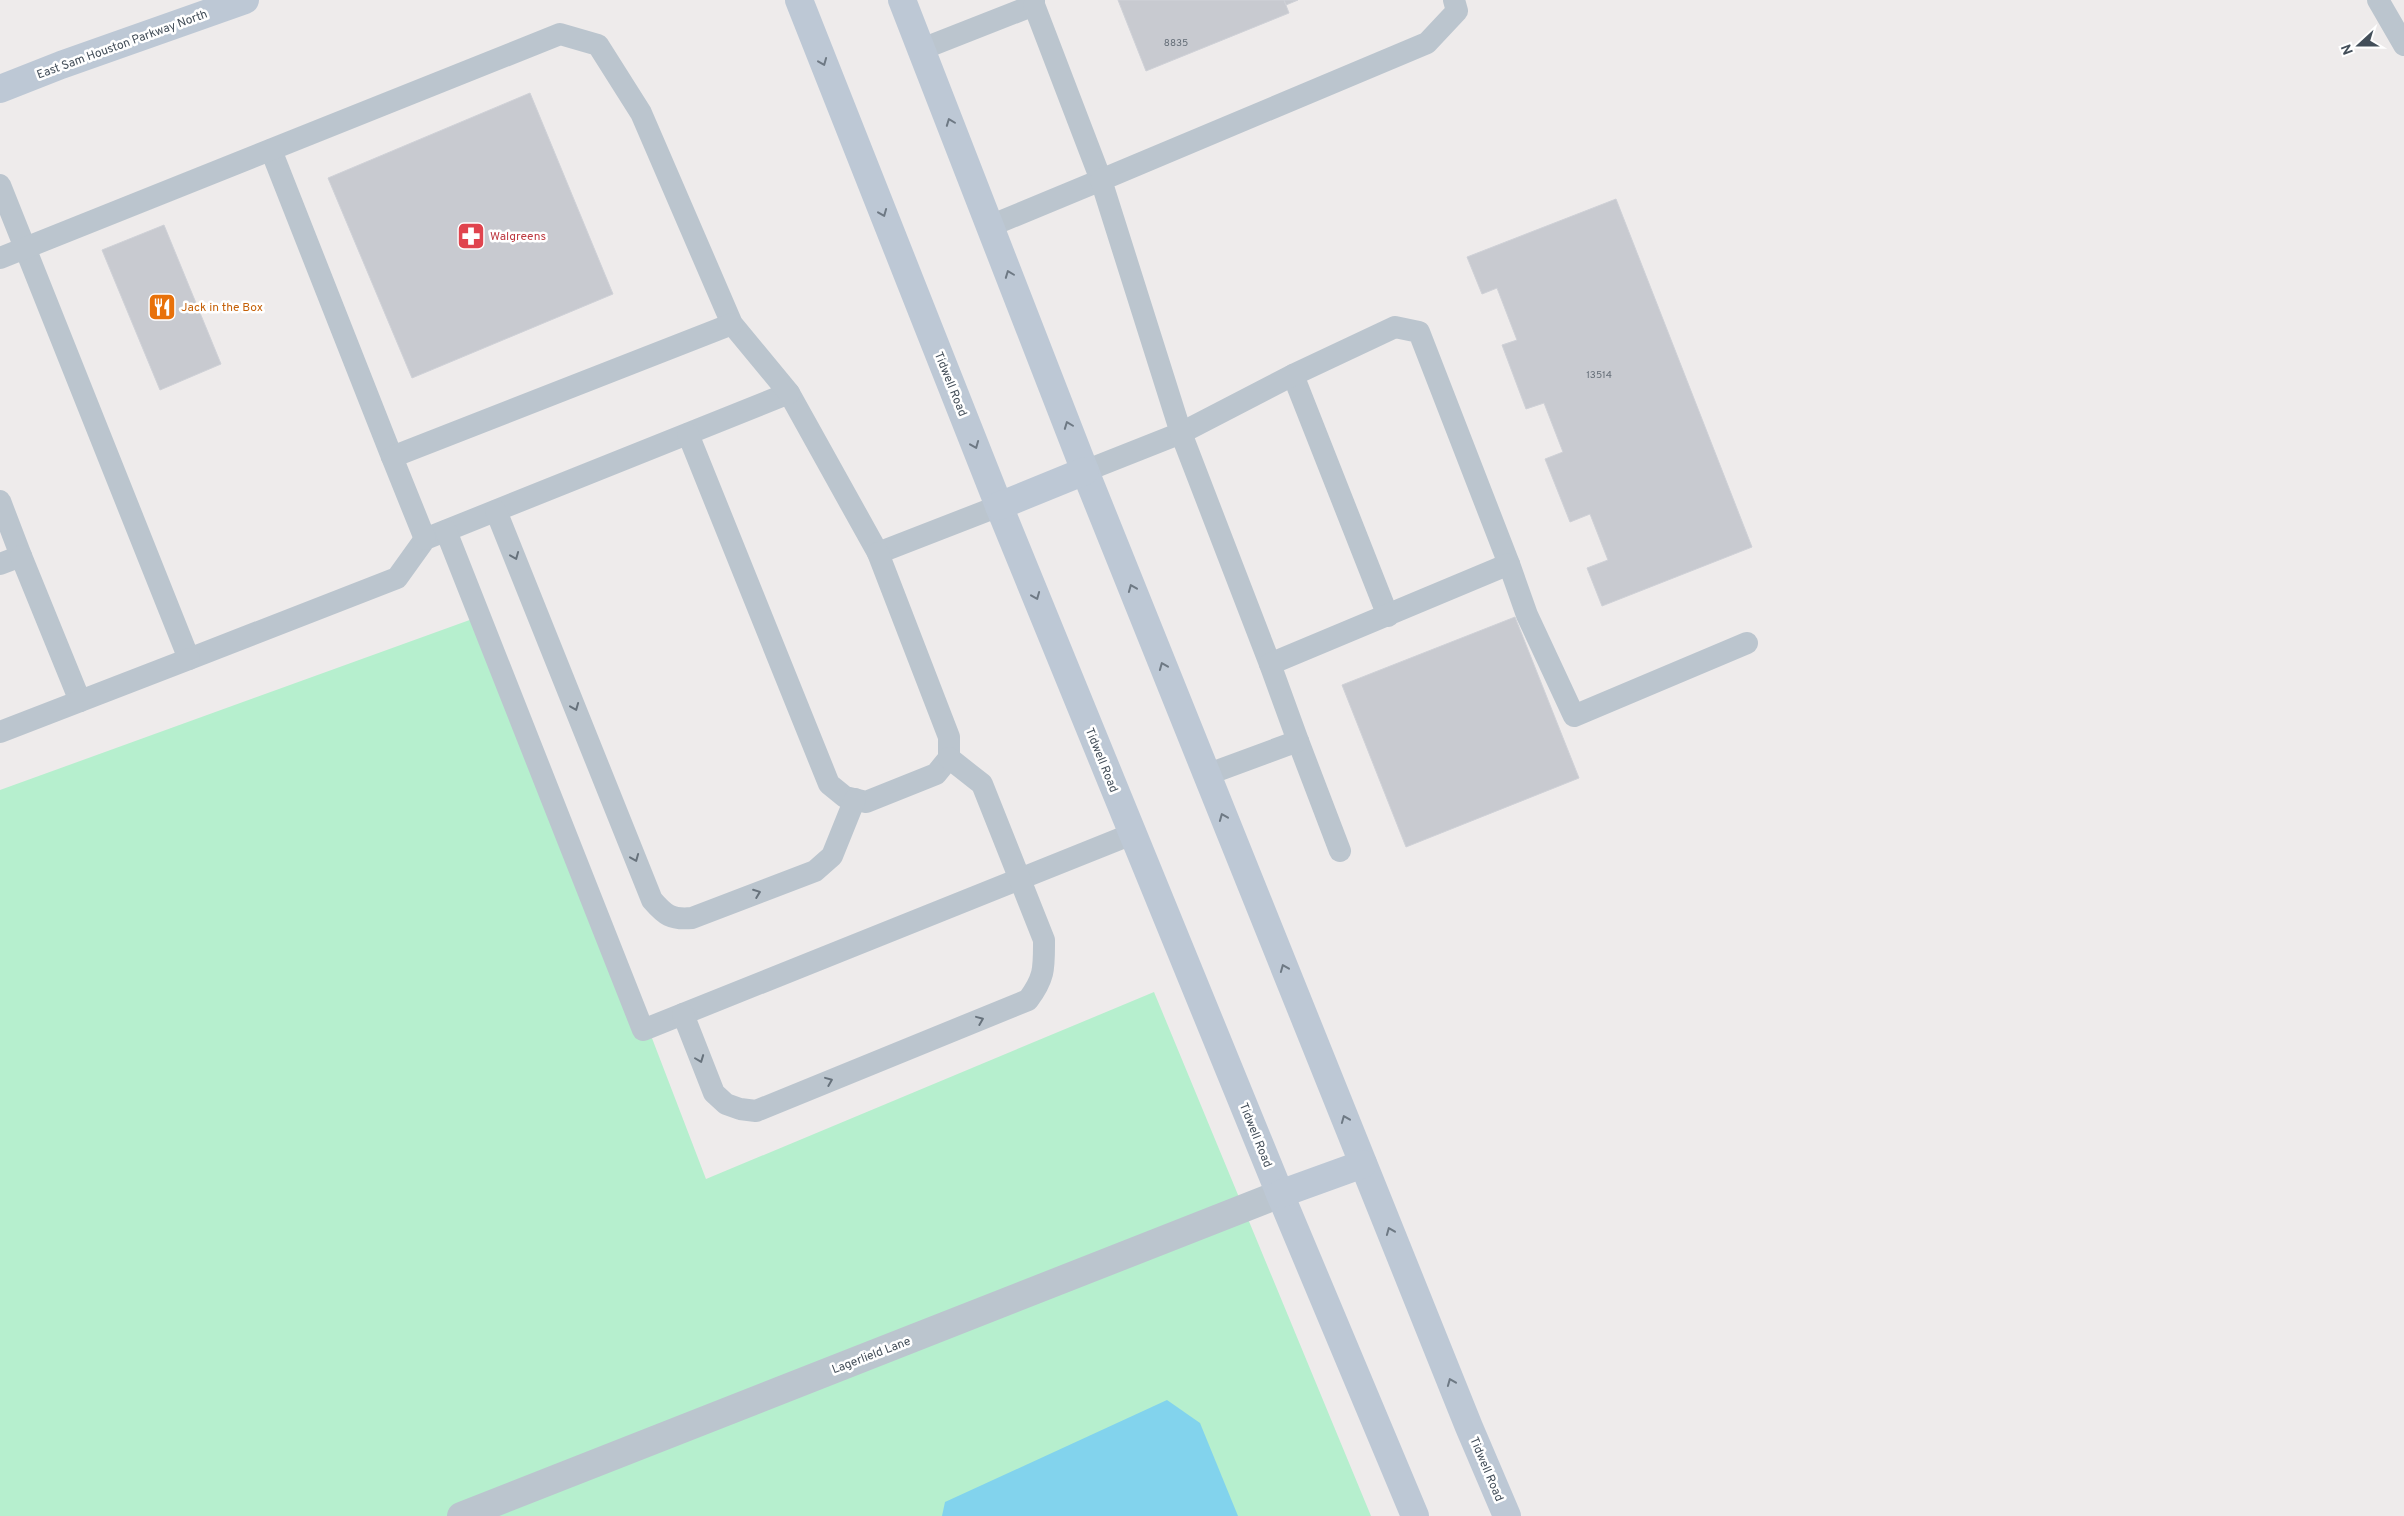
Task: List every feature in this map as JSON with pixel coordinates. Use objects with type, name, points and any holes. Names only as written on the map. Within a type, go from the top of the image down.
[{"type":"main road","name":"East Sam Houston Parkway North","points":[[0,89],[61,65],[245,0]]},
{"type":"main road","points":[[776,0],[813,34]]},
{"type":"main road","name":"Tidwell Road","points":[[799,0],[999,506],[1132,834],[1415,1516]]},
{"type":"main road","name":"Tidwell Road","points":[[902,0],[1085,471],[1206,775],[1507,1516]]},
{"type":"main road","points":[[999,506],[1085,471]]},
{"type":"main road","points":[[1280,1194],[1363,1164]]},
{"type":"street","name":"Lagerlield Lane","points":[[461,1516],[1280,1194]]},
{"type":"lane","points":[[990,226],[1427,43],[1457,11],[1454,0]]},
{"type":"lane","points":[[2378,0],[2404,44]]},
{"type":"lane","points":[[922,49],[1034,2],[1101,180],[1181,433],[1340,851]]},
{"type":"lane","points":[[0,258],[560,34],[598,46],[641,113],[732,324],[789,393],[878,553],[949,737],[949,758],[936,774],[866,802],[845,797],[828,784],[688,434]]},
{"type":"lane","points":[[270,150],[425,539]]},
{"type":"lane","points":[[0,185],[189,659]]},
{"type":"lane","points":[[392,457],[732,324]]},
{"type":"lane","points":[[1085,471],[1181,433],[1293,375],[1395,328],[1419,332],[1527,615],[1574,716],[1747,643]]},
{"type":"lane","points":[[1293,375],[1388,616]]},
{"type":"lane","points":[[0,732],[397,578],[425,539],[789,393]]},
{"type":"lane","points":[[0,501],[80,701]]},
{"type":"lane","points":[[878,553],[999,506]]},
{"type":"lane","points":[[496,510],[652,900],[663,913],[678,920],[692,918],[815,871],[832,856],[855,799]]},
{"type":"lane","points":[[446,531],[643,1030],[1132,834]]},
{"type":"lane","points":[[0,564],[22,556]]},
{"type":"lane","points":[[1270,664],[1509,564]]},
{"type":"lane","points":[[1206,775],[1298,741]]},
{"type":"lane","points":[[682,1014],[714,1093],[726,1104],[740,1109],[756,1110],[1028,1000],[1040,983],[1044,963],[1044,940],[982,784],[949,758]]},
{"type":"green space","points":[[489,613],[706,1179],[1154,992],[1371,1516],[0,1516],[0,790]]},
{"type":"water","points":[[1167,1400],[1200,1423],[1238,1516],[942,1516],[945,1502]]},
{"type":"building","points":[[1118,0],[1284,0],[1289,13],[1146,71]]},
{"type":"building","points":[[1284,0],[1298,0],[1286,5]]},
{"type":"building","name":"Walgreens","points":[[530,93],[613,294],[412,378],[328,178]]},
{"type":"building","points":[[1616,199],[1752,547],[1602,606],[1587,568],[1608,560],[1590,514],[1570,522],[1545,459],[1563,452],[1544,403],[1526,409],[1502,345],[1517,340],[1497,288],[1482,294],[1467,257]]},
{"type":"building","name":"Jack in the Box","points":[[164,225],[221,364],[160,390],[102,250]]},
{"type":"building","points":[[1515,617],[1579,778],[1406,847],[1342,685]]},
{"type":"place","name":"Walgreens","points":[[471,236]]},
{"type":"place","name":"Jack in the Box","points":[[162,307]]}]
